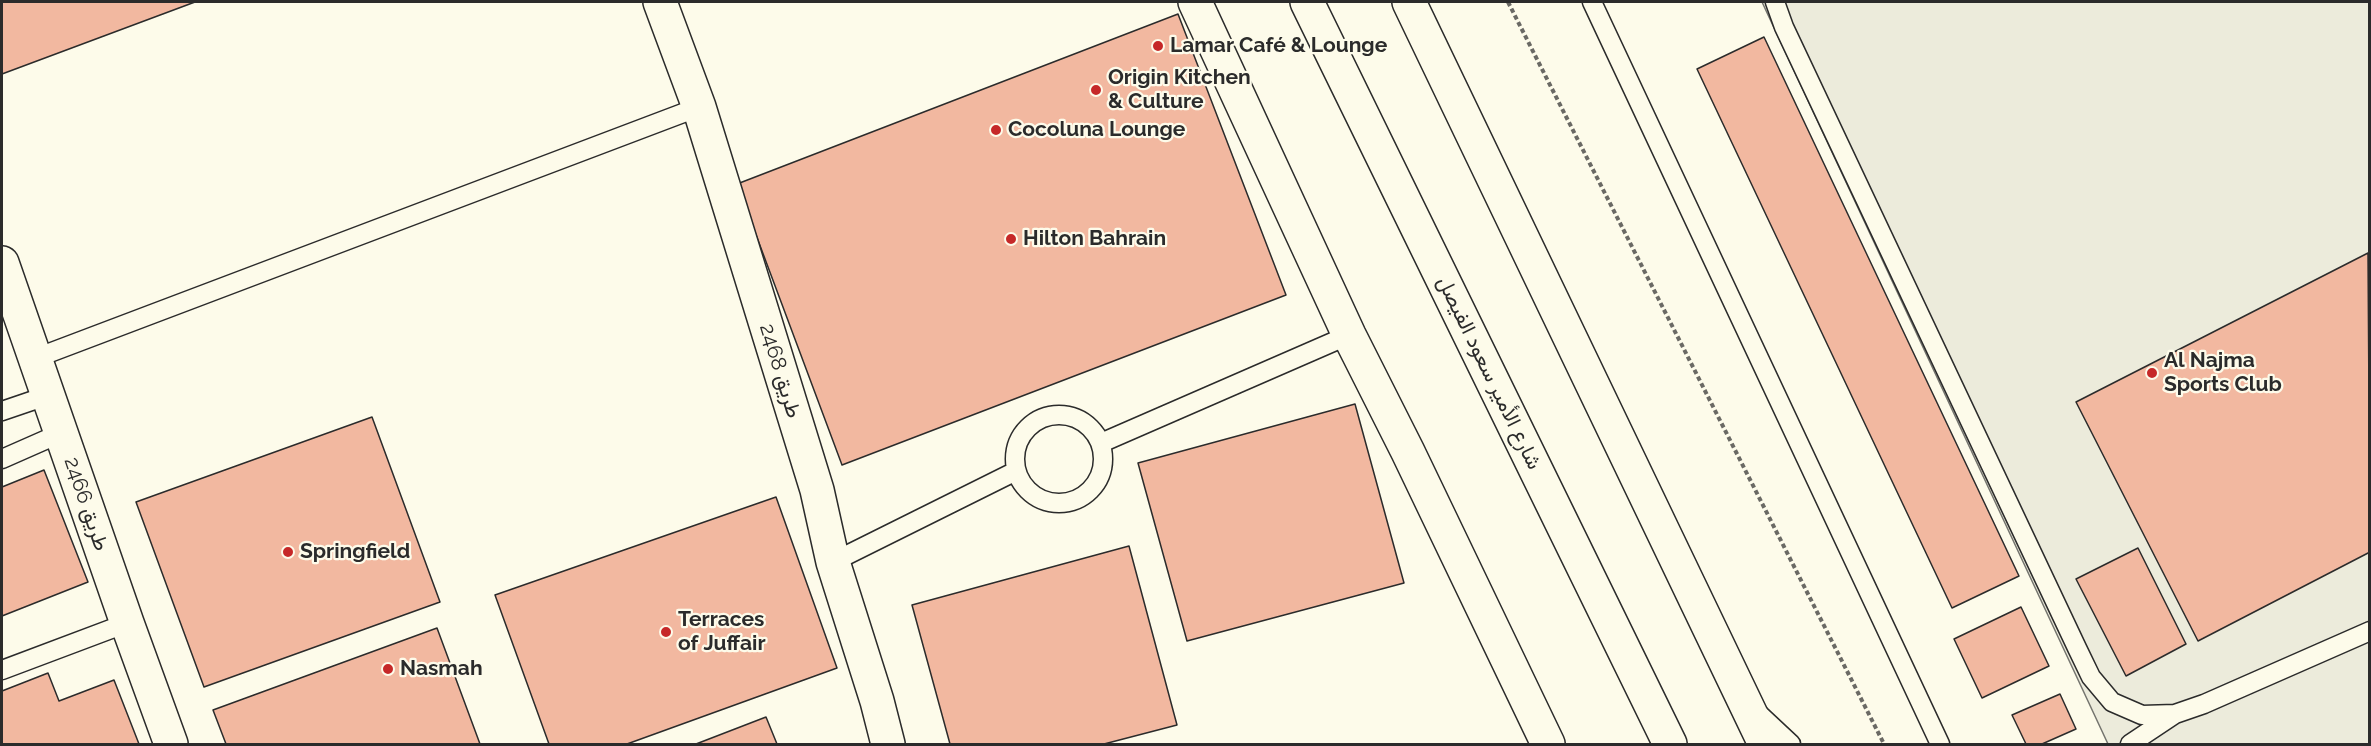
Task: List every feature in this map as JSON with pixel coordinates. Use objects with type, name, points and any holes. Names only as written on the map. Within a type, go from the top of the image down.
[{"type":"street","name":"طريق 2468","points":[[660,2],[699,108],[817,490],[833,562],[877,701],[888,744]]},
{"type":"street","points":[[1195,2],[1349,335],[1408,452],[1548,744]]},
{"type":"street","name":"شارع الأمير سعود الفيصل","points":[[1307,2],[1670,744]]},
{"type":"street","points":[[1409,2],[1765,744]]},
{"type":"street","name":"طريق 2466","points":[[2,263],[171,744]]},
{"type":"lane","points":[[1592,2],[1940,744]]},
{"type":"lane","points":[[1775,2],[1789,38],[2091,677],[2112,702],[2142,715],[2175,714]]},
{"type":"lane","points":[[36,358],[699,108]]},
{"type":"lane","points":[[1101,443],[1349,335]]},
{"type":"lane","points":[[2,411],[49,395]]},
{"type":"lane","points":[[1070,416],[1084,423],[1101,443],[1103,463],[1099,478],[1090,490],[1078,499],[1063,504],[1048,502],[1034,496],[1023,485],[1016,471],[1015,456],[1019,441],[1040,419],[1070,416]]},
{"type":"lane","points":[[2,459],[61,433]]},
{"type":"lane","points":[[833,562],[1016,471]]},
{"type":"lane","points":[[2,670],[127,623]]},
{"type":"lane","points":[[2130,744],[2175,714],[2370,631]]},
{"type":"lane","points":[[1745,700],[1791,744]]},
{"type":"path","points":[[1508,2],[1884,744]]},
{"type":"shaded area","name":"Al Najma Sports Club","points":[[1762,2],[2369,2],[2369,744],[2108,744]]},
{"type":"building","points":[[2,2],[195,2],[2,74]]},
{"type":"building","name":"Hilton Bahrain","points":[[1178,14],[1286,295],[842,465],[737,184]]},
{"type":"building","points":[[1764,37],[2019,576],[1952,608],[1697,69]]},
{"type":"building","points":[[2368,253],[2370,552],[2198,641],[2076,402]]},
{"type":"building","points":[[1355,404],[1404,583],[1187,641],[1138,463]]},
{"type":"building","name":"Springfield","points":[[372,417],[440,602],[204,687],[136,502]]},
{"type":"building","points":[[44,470],[88,582],[2,616],[2,487]]},
{"type":"building","name":"Terraces of Juffair","points":[[776,497],[837,668],[627,744],[549,744],[495,595]]},
{"type":"building","points":[[1129,546],[1177,725],[1104,744],[950,744],[912,605]]},
{"type":"building","points":[[2138,548],[2186,644],[2126,676],[2076,579]]},
{"type":"building","points":[[2021,607],[2049,666],[1982,698],[1954,639]]},
{"type":"building","name":"Nasmah","points":[[437,628],[480,744],[226,744],[213,710]]},
{"type":"building","points":[[48,673],[59,701],[114,680],[139,744],[2,744],[2,691]]},
{"type":"building","points":[[2060,694],[2076,729],[2042,744],[2026,744],[2012,715]]},
{"type":"building","points":[[766,717],[777,744],[696,744]]},
{"type":"place","name":"Lamar Café & Lounge","points":[[1158,46]]},
{"type":"place","name":"Origin Kitchen & Culture","points":[[1096,90]]},
{"type":"place","name":"Cocoluna Lounge","points":[[996,130]]},
{"type":"place","name":"Hilton Bahrain","points":[[1011,239]]},
{"type":"place","name":"Al Najma Sports Club","points":[[2152,373]]},
{"type":"place","name":"Springfield","points":[[288,552]]},
{"type":"place","name":"Terraces of Juffair","points":[[666,632]]},
{"type":"place","name":"Nasmah","points":[[388,669]]}]
